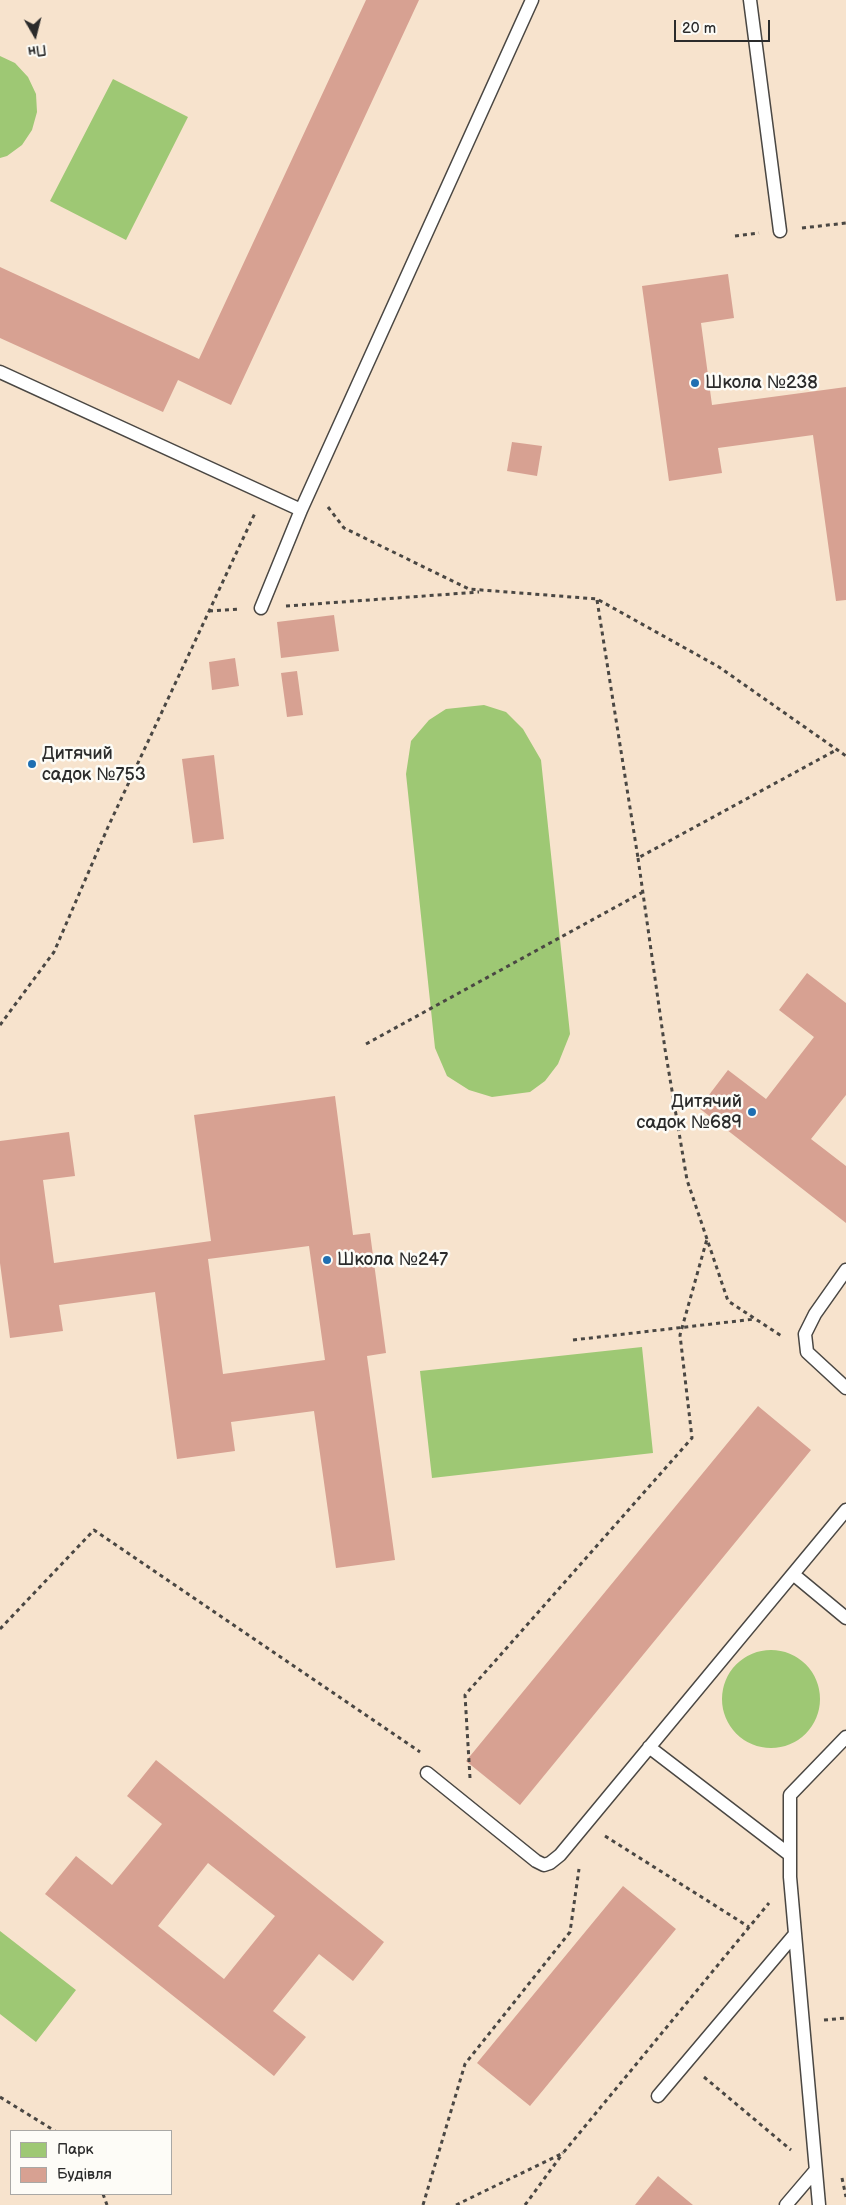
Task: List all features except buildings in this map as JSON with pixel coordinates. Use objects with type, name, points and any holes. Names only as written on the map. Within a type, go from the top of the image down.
[{"type":"lane","points":[[261,608],[301,510],[532,0]]},
{"type":"lane","points":[[750,0],[780,231]]},
{"type":"lane","points":[[0,372],[301,510]]},
{"type":"lane","points":[[846,1270],[815,1314],[805,1334],[807,1352],[846,1388]]},
{"type":"lane","points":[[427,1773],[536,1861],[544,1865],[550,1863],[560,1855],[586,1824],[846,1510]]},
{"type":"lane","points":[[793,1574],[846,1618]]},
{"type":"lane","points":[[819,2205],[790,1877],[790,1795],[846,1737]]},
{"type":"lane","points":[[649,1748],[790,1855]]},
{"type":"lane","points":[[658,2096],[795,1934]]},
{"type":"lane","points":[[786,2205],[815,2171]]},
{"type":"path","points":[[0,1025],[54,952],[108,827],[264,494]]},
{"type":"path","points":[[327,506],[344,528],[469,589],[597,599],[719,667],[846,756]]},
{"type":"path","points":[[209,611],[492,591]]},
{"type":"path","points":[[597,599],[638,858],[665,1049],[687,1180],[728,1301],[807,1352]]},
{"type":"path","points":[[638,858],[838,749]]},
{"type":"path","points":[[366,1044],[643,892]]},
{"type":"path","points":[[472,1810],[465,1695],[692,1438],[680,1335],[706,1239]]},
{"type":"path","points":[[573,1340],[756,1319]]},
{"type":"path","points":[[0,1628],[94,1530],[422,1753]]},
{"type":"path","points":[[586,1824],[749,1927]]},
{"type":"path","points":[[423,2205],[465,2064],[570,1932],[580,1864]]},
{"type":"path","points":[[525,2205],[563,2153],[790,1877]]},
{"type":"path","points":[[687,2062],[815,2171]]},
{"type":"path","points":[[0,2097],[53,2130]]},
{"type":"path","points":[[456,2205],[563,2153]]},
{"type":"green space","points":[[0,56],[15,63],[28,77],[36,94],[37,112],[32,130],[22,145],[7,156],[0,158]]},
{"type":"green space","points":[[113,79],[188,117],[126,240],[50,201]]},
{"type":"green space","points":[[484,705],[506,712],[523,729],[541,760],[570,1034],[558,1064],[545,1081],[530,1092],[492,1097],[469,1090],[447,1076],[435,1048],[406,774],[411,741],[429,720],[446,709]]},
{"type":"green space","points":[[642,1347],[653,1453],[432,1478],[420,1371]]},
{"type":"green space","points":[[771,1650],[790,1653],[806,1664],[817,1680],[820,1699],[817,1718],[806,1734],[790,1745],[771,1748],[752,1745],[736,1734],[725,1718],[722,1699],[725,1680],[736,1664],[752,1653]]},
{"type":"green space","points":[[0,1931],[76,1990],[36,2042],[0,2014]]},
{"type":"place","name":"Школа №238","points":[[695,383]]},
{"type":"place","name":"Дитячий садок №753","points":[[32,764]]},
{"type":"place","name":"Дитячий садок №689","points":[[752,1112]]},
{"type":"place","name":"Школа №247","points":[[327,1260]]}]
